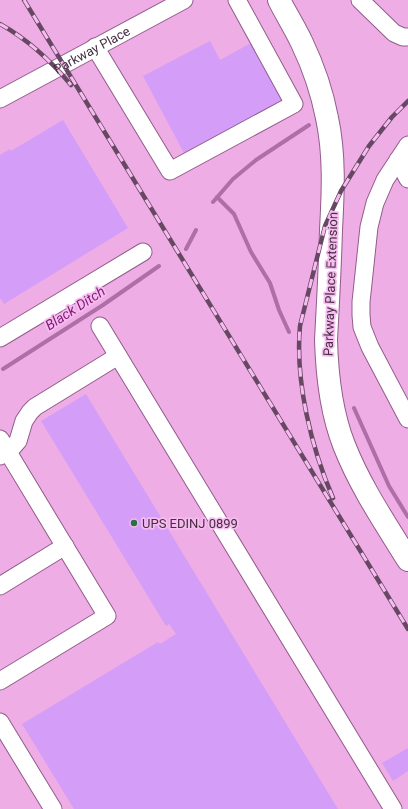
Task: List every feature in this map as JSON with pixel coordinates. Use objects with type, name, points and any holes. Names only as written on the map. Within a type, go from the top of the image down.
[{"type":"main road","name":"Parkway Place Extension","points":[[279,0],[309,59],[320,89],[330,131],[333,157],[333,178],[326,340],[330,388],[335,417],[356,473],[375,508],[408,560]]},
{"type":"street","name":"Parkway Place","points":[[0,99],[184,0]]},
{"type":"street","points":[[96,47],[170,171],[294,104],[237,0]]},
{"type":"street","points":[[360,0],[394,33],[403,37],[408,37]]},
{"type":"street","points":[[408,145],[385,180],[371,215],[361,315],[362,326],[370,347],[408,419]]},
{"type":"street","points":[[398,160],[408,179]]},
{"type":"street","points":[[0,338],[143,252]]},
{"type":"street","points":[[100,326],[393,809]]},
{"type":"street","points":[[2,449],[11,449],[18,441],[24,421],[35,407],[118,356]]},
{"type":"street","points":[[0,681],[107,616],[65,546],[2,449]]},
{"type":"street","points":[[0,586],[65,546]]},
{"type":"street","points":[[0,722],[53,809]]},
{"type":"shaded area","points":[[0,0],[408,0],[408,809],[0,809]]},
{"type":"building","points":[[210,41],[220,60],[251,43],[282,101],[184,153],[143,76]]},
{"type":"building","points":[[63,120],[128,228],[4,304],[0,298],[0,155],[10,149],[11,151]]},
{"type":"building","name":"UPS EDINJ 0899","points":[[86,394],[338,809],[74,809],[22,724],[158,642],[160,644],[176,634],[169,624],[166,626],[41,421]]},
{"type":"building","points":[[408,748],[408,771],[393,781],[382,763]]},
{"type":"waterway","name":"Black Ditch","points":[[213,202],[233,179],[256,160],[309,125]]},
{"type":"waterway","points":[[217,197],[234,214],[251,252],[270,283],[279,310],[289,332]]},
{"type":"waterway","name":"Black Ditch","points":[[186,249],[196,230]]},
{"type":"waterway","name":"Black Ditch","points":[[3,369],[103,305],[159,266]]},
{"type":"waterway","points":[[354,408],[389,486],[408,517]]},
{"type":"railway","points":[[24,0],[408,629]]},
{"type":"railway","points":[[0,24],[20,36],[38,51],[71,85]]},
{"type":"railway","points":[[333,498],[318,457],[306,414],[300,369],[300,326],[325,226],[341,191],[369,146],[392,117],[408,101]]},
{"type":"place","name":"UPS EDINJ 0899","points":[[134,523]]}]
